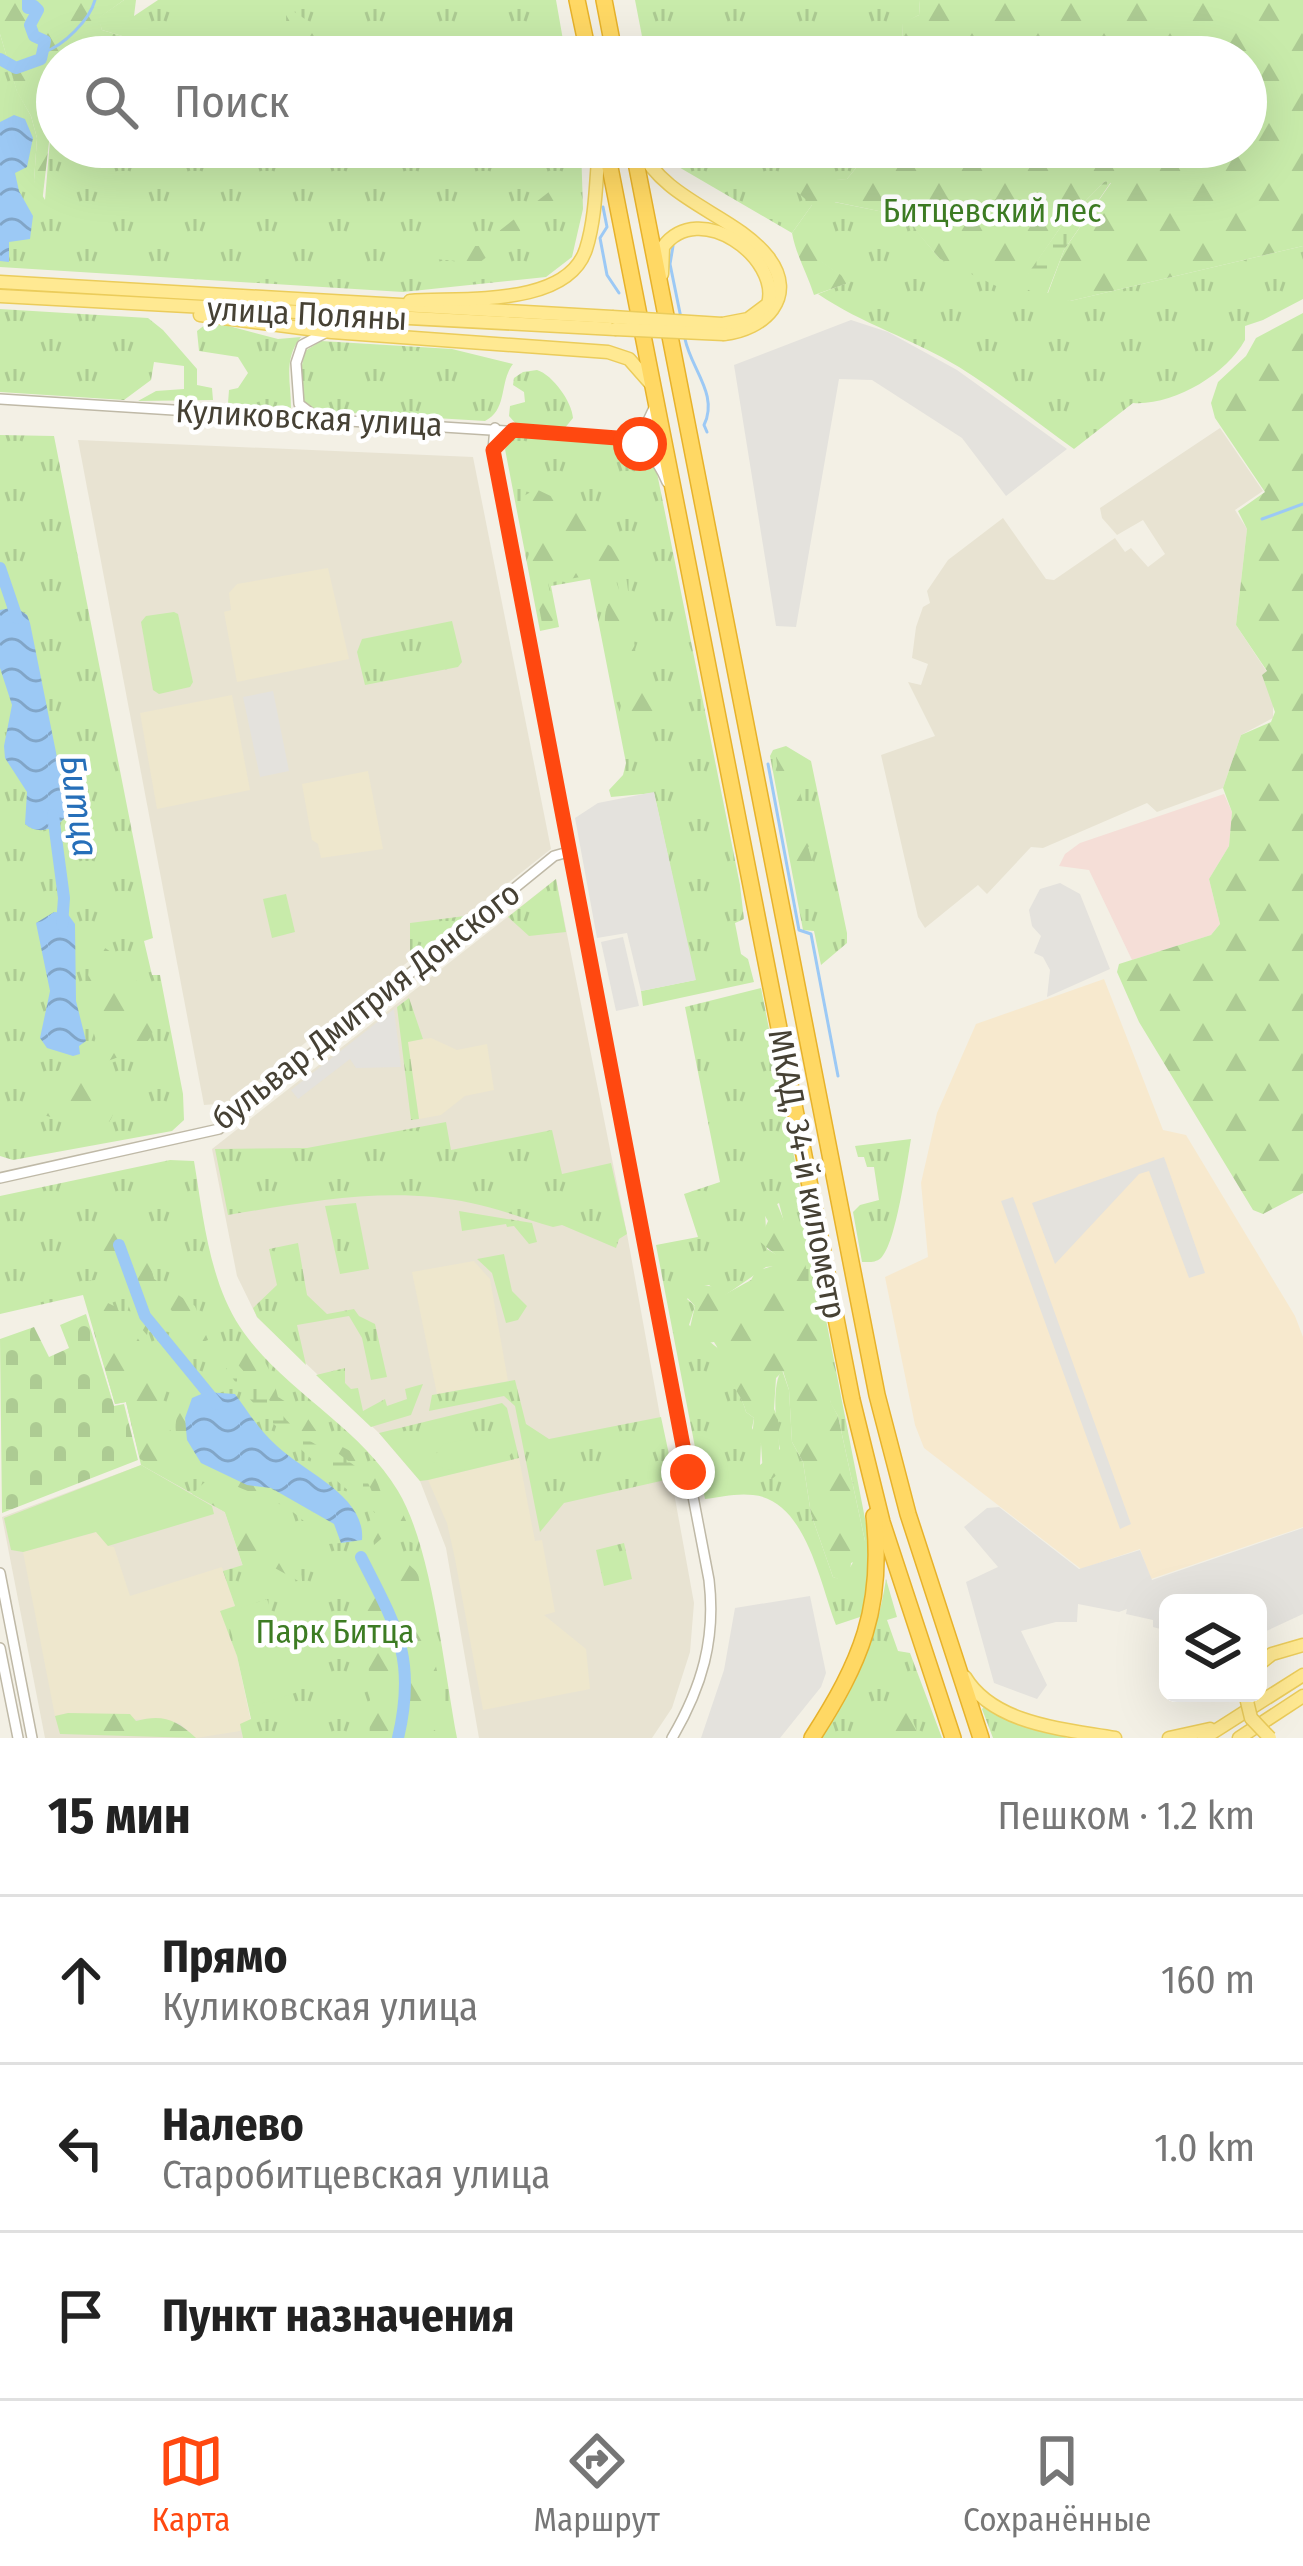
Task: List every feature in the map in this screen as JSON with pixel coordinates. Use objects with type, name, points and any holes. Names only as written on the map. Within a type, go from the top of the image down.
[{"type":"highway","points":[[578,0],[585,36]]},
{"type":"highway","points":[[604,0],[611,36]]},
{"type":"highway","name":"МКАД, 34-й километр","points":[[606,168],[861,1442],[953,1738]]},
{"type":"highway","name":"МКАД, 34-й километр","points":[[640,168],[878,1395],[921,1557],[981,1738]]},
{"type":"highway","points":[[812,1738],[853,1669],[875,1596],[877,1545],[861,1442]]},
{"type":"main road","points":[[375,306],[543,290],[561,282],[586,250],[599,168]]},
{"type":"main road","points":[[613,323],[749,330],[770,316],[780,297],[776,272],[761,250],[653,168]]},
{"type":"main road","points":[[662,293],[663,247],[680,228],[696,226],[728,238],[766,271],[771,294],[758,314],[723,329]]},
{"type":"main road","name":"улица Поляны","points":[[0,283],[613,323]]},
{"type":"main road","name":"улица Поляны","points":[[0,296],[500,325],[613,323]]},
{"type":"main road","points":[[148,305],[258,325],[608,352],[640,367],[654,391]]},
{"type":"main road","points":[[381,336],[500,325]]},
{"type":"main road","points":[[944,1632],[963,1673],[985,1701],[1010,1714],[1115,1738]]},
{"type":"main road","points":[[1267,1658],[1303,1645]]},
{"type":"main road","points":[[1204,1738],[1300,1675]]},
{"type":"main road","points":[[1239,1738],[1303,1696]]},
{"type":"main road","points":[[1247,1702],[1251,1718],[1270,1738]]},
{"type":"main road","points":[[1254,1738],[1273,1715]]},
{"type":"main road","points":[[1168,1738],[1222,1726]]},
{"type":"street","points":[[322,418],[299,404],[296,363],[308,340],[332,332]]},
{"type":"street","points":[[617,438],[644,429],[654,409],[654,391]]},
{"type":"street","name":"Куликовская улица","points":[[0,399],[617,438]]},
{"type":"street","points":[[467,427],[493,450]]},
{"type":"street","points":[[495,428],[493,450],[711,1598],[702,1678],[672,1738]]},
{"type":"street","points":[[493,450],[513,430]]},
{"type":"street","points":[[617,438],[640,444],[657,462],[680,522]]},
{"type":"street","name":"бульвар Дмитрия Донского","points":[[0,1176],[219,1129],[554,856],[568,851]]},
{"type":"street","points":[[0,1573],[32,1738]]},
{"type":"street","points":[[0,1648],[18,1738]]},
{"type":"shaded area","points":[[851,320],[888,332],[957,370],[1067,449],[1006,496],[962,438],[872,380],[839,379],[796,627],[776,626],[734,365]]},
{"type":"shaded area","points":[[1220,428],[1263,491],[1235,510],[1247,529],[1236,625],[1267,672],[1263,675],[1273,699],[1273,718],[1241,735],[1223,788],[1157,812],[1147,803],[1043,848],[1031,847],[987,894],[978,885],[925,928],[918,917],[881,755],[935,736],[908,682],[921,685],[928,664],[912,658],[916,627],[923,607],[930,603],[927,591],[948,560],[1003,518],[1046,579],[1054,580],[1115,538],[1125,552],[1131,548],[1148,567],[1165,554],[1143,520],[1117,535],[1102,518],[1100,508]]},
{"type":"shaded area","points":[[78,440],[473,457],[551,849],[229,1103],[204,1105]]},
{"type":"shaded area","points":[[328,568],[349,659],[237,682],[224,612],[231,610],[229,593],[237,584]]},
{"type":"shaded area","points":[[273,691],[289,771],[260,777],[243,697]]},
{"type":"shaded area","points":[[232,695],[250,790],[157,809],[140,713]]},
{"type":"shaded area","points":[[368,771],[383,849],[321,858],[312,840],[302,784]]},
{"type":"shaded area","points":[[654,792],[696,980],[641,991],[627,933],[597,938],[575,818],[598,803]]},
{"type":"shaded area","points":[[1224,794],[1232,812],[1229,846],[1209,879],[1220,924],[1211,935],[1132,960],[1089,870],[1059,866],[1065,854],[1080,843]]},
{"type":"shaded area","points":[[556,879],[694,1603],[690,1652],[672,1708],[652,1738],[479,1738],[446,1548],[420,1481],[379,1433],[257,1317],[237,1276],[212,1149]]},
{"type":"shaded area","points":[[1060,883],[1080,894],[1110,969],[1047,997],[1050,970],[1043,957],[1034,953],[1041,936],[1032,926],[1029,910],[1040,889]]},
{"type":"shaded area","points":[[623,937],[639,1006],[616,1011],[601,942]]},
{"type":"shaded area","points":[[1104,979],[1163,1130],[1186,1135],[1295,1316],[1303,1337],[1303,1527],[1151,1579],[1140,1549],[1081,1569],[924,1448],[915,1425],[885,1277],[928,1257],[921,1183],[937,1113],[976,1024]]},
{"type":"shaded area","points":[[394,1009],[401,1067],[356,1068],[350,1059],[298,1099],[291,1090]]},
{"type":"shaded area","points":[[431,1038],[457,1050],[487,1044],[494,1090],[465,1096],[441,1115],[419,1119],[407,1041]]},
{"type":"shaded area","points":[[1164,1157],[1205,1273],[1189,1278],[1149,1171],[1139,1174],[1055,1264],[1032,1203]]},
{"type":"shaded area","points":[[1013,1197],[1131,1524],[1120,1529],[1001,1201]]},
{"type":"shaded area","points":[[474,1261],[490,1279],[508,1381],[437,1394],[412,1272]]},
{"type":"shaded area","points":[[519,1458],[535,1541],[542,1540],[555,1612],[544,1615],[586,1649],[590,1689],[483,1710],[447,1523],[428,1480]]},
{"type":"shaded area","points":[[141,1465],[225,1512],[243,1566],[221,1612],[237,1656],[243,1738],[45,1738],[2,1517]]},
{"type":"shaded area","points":[[999,1507],[1079,1569],[1140,1550],[1152,1580],[1303,1528],[1303,1614],[1267,1631],[1267,1594],[1159,1594],[1159,1629],[1153,1627],[1153,1620],[1126,1614],[1127,1609],[1119,1612],[1078,1604],[1077,1622],[1021,1631],[1047,1685],[1037,1699],[994,1683],[966,1582],[998,1567],[964,1527],[987,1508]]},
{"type":"shaded area","points":[[97,1532],[114,1547],[130,1596],[222,1567],[235,1606],[221,1612],[237,1656],[251,1721],[241,1724],[240,1731],[196,1738],[179,1723],[68,1713],[55,1716],[23,1552]]},
{"type":"shaded area","points":[[810,1596],[826,1673],[821,1687],[780,1738],[701,1738],[724,1670],[735,1608]]},
{"type":"green space","points":[[0,0],[124,0],[99,18],[102,30],[122,36],[36,36],[36,134],[0,34]]},
{"type":"green space","points":[[124,0],[136,0],[134,16],[158,0],[556,0],[562,36],[122,36],[102,30],[98,18]]},
{"type":"green space","points":[[184,0],[283,0],[280,36],[166,33]]},
{"type":"green space","points":[[635,0],[920,0],[919,15],[902,24],[902,36],[642,36]]},
{"type":"green space","name":"Битцевский лес","points":[[920,0],[1303,0],[1303,246],[1070,301],[1021,298],[940,259],[903,216],[835,202],[818,259],[851,282],[814,295],[792,233],[812,205],[786,182],[797,168],[817,168],[826,180],[847,179],[856,168],[1267,168],[1267,36],[902,36],[902,23],[919,15]],"holes":[[[1105,181],[1111,183],[1064,250],[1048,293],[1021,285],[1062,225]]]},
{"type":"green space","points":[[293,11],[330,36],[287,36],[286,12]]},
{"type":"green space","points":[[0,34],[36,134],[34,181],[45,200],[48,168],[582,168],[583,209],[572,257],[546,277],[403,292],[0,267]]},
{"type":"green space","points":[[36,152],[36,168],[46,168],[41,212],[34,181]]},
{"type":"green space","points":[[680,168],[807,168],[812,205],[792,233]]},
{"type":"green space","points":[[816,168],[856,168],[847,179],[826,181]]},
{"type":"green space","points":[[568,177],[564,196],[479,263],[434,259],[435,246],[480,246]]},
{"type":"green space","points":[[1105,181],[1111,182],[1064,250],[1047,294],[1020,285],[1062,225]]},
{"type":"green space","points":[[834,202],[904,216],[940,259],[1070,301],[1303,246],[1303,299],[1245,326],[1245,340],[1236,353],[1196,386],[1164,399],[1133,403],[1074,449],[959,367],[818,294],[850,282],[817,259]]},
{"type":"green space","points":[[0,309],[148,318],[197,369],[197,385],[212,388],[213,400],[138,401],[156,391],[184,389],[184,366],[154,362],[151,380],[124,400],[0,392]]},
{"type":"green space","points":[[1303,313],[1303,1193],[1263,1214],[1253,1210],[1139,1022],[1117,972],[1119,964],[1211,935],[1220,924],[1209,879],[1229,846],[1232,812],[1223,788],[1241,735],[1271,722],[1275,712],[1262,675],[1267,671],[1236,625],[1247,529],[1238,511],[1265,492],[1215,418],[1211,403],[1218,382],[1246,356],[1256,338]]},
{"type":"green space","points":[[210,321],[278,339],[301,337],[290,362],[291,408],[228,403],[229,390],[238,388],[248,373],[238,357],[199,351],[197,331]]},
{"type":"green space","points":[[321,341],[452,349],[513,364],[497,410],[485,421],[319,411],[303,405],[299,379],[305,351]]},
{"type":"green space","points":[[537,370],[555,383],[569,404],[573,418],[564,429],[517,425],[509,416],[510,406],[525,402],[524,392],[513,385],[514,378]]},
{"type":"green space","points":[[0,435],[54,436],[153,938],[144,941],[152,975],[160,975],[184,1120],[172,1131],[13,1160],[0,1156]]},
{"type":"green space","points":[[515,437],[614,445],[647,460],[657,473],[740,885],[744,919],[735,923],[741,954],[748,959],[754,982],[643,1006],[641,991],[695,980],[654,793],[611,797],[609,790],[623,775],[626,763],[590,579],[551,586],[559,627],[540,631],[505,449]]},
{"type":"green space","points":[[536,489],[559,500],[579,499],[617,515],[603,541],[620,553],[624,563],[641,686],[654,712],[646,719],[648,739],[642,747],[632,746],[619,717],[623,680],[605,623],[608,604],[618,593],[616,579],[595,580],[591,575],[548,583],[555,617],[548,627],[542,623],[522,519],[522,497]]},
{"type":"green space","points":[[174,612],[193,682],[190,687],[159,694],[153,690],[141,622],[146,616]]},
{"type":"green space","points":[[452,621],[462,662],[458,667],[365,685],[357,652],[362,639]]},
{"type":"green space","points":[[786,746],[811,761],[847,933],[847,943],[821,965],[814,931],[803,930],[770,756]]},
{"type":"green space","points":[[788,751],[805,819],[816,842],[808,847],[814,867],[808,888],[796,864],[777,764],[776,757]]},
{"type":"green space","points":[[556,879],[566,932],[529,936],[508,917]]},
{"type":"green space","points":[[286,894],[295,932],[272,938],[263,899]]},
{"type":"green space","points":[[465,916],[410,960],[410,923]]},
{"type":"green space","points":[[99,944],[135,968],[152,1024],[146,1043],[107,1061],[94,1035],[88,1003],[89,971]]},
{"type":"green space","points":[[761,988],[871,1549],[866,1615],[836,1625],[808,1546],[786,1512],[771,1500],[753,1495],[705,1499],[656,1245],[698,1237],[684,1194],[720,1182],[685,1007]],"holes":[[[779,1203],[838,1416],[865,1541],[843,1580],[833,1577],[811,1514],[803,1462],[792,1442],[789,1390],[782,1370],[775,1396],[780,1449],[760,1465],[761,1444],[752,1428],[754,1418],[746,1412],[720,1350],[689,1325],[695,1306],[687,1299],[699,1287],[709,1285],[724,1296],[766,1267],[776,1266],[777,1255],[767,1249],[765,1211]]]},
{"type":"green space","points":[[409,998],[423,1039],[408,1042],[419,1119],[411,1120],[397,1007]]},
{"type":"green space","points":[[89,1064],[113,1099],[109,1122],[74,1123],[43,1115],[33,1099],[31,1076]]},
{"type":"green space","points":[[446,1122],[451,1150],[552,1130],[562,1174],[611,1163],[627,1234],[616,1248],[562,1225],[553,1227],[471,1203],[410,1195],[349,1197],[228,1215],[215,1149],[307,1148]]},
{"type":"green space","points":[[911,1139],[886,1250],[879,1260],[862,1262],[853,1212],[879,1200],[874,1167],[867,1167],[855,1146]]},
{"type":"green space","name":"Парк Битца","points":[[170,1160],[194,1161],[214,1268],[240,1327],[277,1370],[363,1446],[410,1515],[428,1576],[457,1738],[243,1738],[240,1724],[251,1719],[237,1656],[220,1611],[235,1606],[223,1571],[243,1565],[225,1512],[141,1465],[126,1402],[115,1404],[83,1295],[0,1314],[0,1196]]},
{"type":"green space","points":[[762,1194],[773,1194],[802,1247],[831,1403],[838,1416],[865,1541],[863,1555],[851,1563],[843,1581],[833,1577],[811,1514],[803,1462],[792,1442],[783,1371],[776,1378],[774,1409],[780,1472],[772,1479],[763,1474],[761,1444],[752,1438],[754,1418],[725,1373],[714,1342],[695,1345],[688,1336],[695,1306],[681,1291],[689,1284],[719,1287],[724,1295],[751,1280],[756,1271],[776,1265],[776,1255],[759,1241],[768,1221],[758,1204]]},
{"type":"green space","points":[[356,1203],[369,1269],[340,1274],[325,1206]]},
{"type":"green space","points":[[459,1211],[532,1223],[537,1242],[529,1244],[514,1226],[506,1224],[462,1231]]},
{"type":"green space","points":[[131,1224],[141,1231],[154,1279],[195,1306],[208,1340],[192,1346],[182,1336],[183,1324],[166,1304],[151,1314],[147,1335],[134,1320],[113,1265],[95,1261],[77,1235]]},
{"type":"green space","points":[[298,1243],[307,1295],[327,1314],[354,1309],[375,1324],[387,1377],[371,1380],[362,1338],[349,1316],[297,1325],[306,1365],[257,1317],[253,1308],[277,1285],[269,1249]]},
{"type":"green space","points":[[504,1254],[512,1291],[527,1306],[518,1320],[506,1323],[492,1273],[477,1259]]},
{"type":"green space","points":[[95,1280],[104,1301],[116,1307],[150,1356],[165,1390],[161,1404],[177,1449],[166,1474],[140,1459],[126,1402],[115,1404],[84,1295],[87,1281]]},
{"type":"green space","points":[[86,1314],[114,1406],[124,1404],[138,1460],[2,1513],[0,1339],[34,1327],[49,1357],[69,1348],[60,1325]]},
{"type":"green space","points":[[234,1342],[259,1356],[269,1369],[278,1397],[304,1413],[323,1441],[363,1461],[384,1502],[392,1502],[403,1514],[416,1544],[387,1534],[374,1545],[369,1482],[331,1448],[300,1435],[232,1358]]},
{"type":"green space","points":[[218,1343],[300,1435],[331,1448],[363,1472],[379,1507],[376,1513],[257,1407],[222,1360]]},
{"type":"green space","points":[[345,1368],[345,1383],[358,1388],[363,1411],[385,1399],[387,1406],[407,1399],[405,1389],[423,1384],[411,1415],[371,1427],[316,1375]]},
{"type":"green space","points":[[515,1380],[526,1424],[549,1439],[661,1417],[674,1478],[564,1503],[540,1532],[515,1406],[504,1396],[429,1411],[432,1395]]},
{"type":"green space","points":[[192,1398],[185,1418],[193,1453],[225,1476],[270,1488],[334,1524],[341,1543],[328,1544],[291,1511],[226,1482],[189,1458],[178,1442],[176,1423],[184,1400]]},
{"type":"green space","points":[[502,1403],[519,1458],[420,1481],[379,1433]]},
{"type":"green space","points":[[501,1432],[512,1444],[506,1459],[457,1470],[432,1460],[443,1444]]},
{"type":"green space","points":[[141,1465],[212,1506],[214,1514],[108,1546],[96,1532],[23,1552],[11,1550],[4,1518]]},
{"type":"green space","points":[[206,1481],[264,1519],[291,1552],[302,1583],[262,1561],[243,1566],[225,1512],[192,1494]]},
{"type":"green space","points":[[624,1543],[632,1579],[604,1586],[596,1550]]},
{"type":"green space","points":[[371,1552],[385,1561],[404,1560],[418,1573],[424,1611],[413,1624],[414,1630],[428,1630],[444,1703],[432,1728],[444,1738],[370,1738],[368,1665],[350,1622],[366,1614],[369,1603],[356,1560]]},
{"type":"green space","points":[[886,1579],[897,1617],[887,1620],[898,1651],[910,1653],[942,1738],[821,1738],[862,1662]]},
{"type":"green space","points":[[267,1599],[298,1692],[254,1706],[225,1613]]},
{"type":"green space","points":[[902,1696],[920,1738],[854,1738],[860,1723]]},
{"type":"green space","points":[[984,1707],[1010,1720],[1068,1738],[993,1738]]},
{"type":"green space","points":[[130,1714],[136,1721],[161,1718],[196,1738],[60,1734],[55,1716]]},
{"type":"water","points":[[14,115],[25,119],[33,138],[27,167],[15,173],[33,216],[30,239],[9,242],[9,262],[0,261],[0,122]]},
{"type":"water","points":[[15,607],[30,623],[68,812],[43,830],[25,824],[27,792],[5,758],[12,705],[0,668],[0,610]]},
{"type":"water","points":[[54,912],[67,913],[75,924],[76,1001],[86,1041],[79,1046],[80,1054],[73,1056],[47,1048],[40,1038],[50,991],[36,923]]},
{"type":"water","points":[[206,1392],[235,1394],[271,1440],[344,1498],[361,1524],[362,1540],[341,1543],[334,1524],[271,1488],[247,1485],[201,1463],[187,1440],[185,1418],[192,1398]]},
{"type":"waterway","name":"Битца","points":[[28,0],[28,8],[38,10],[30,25],[36,37]]},
{"type":"waterway","points":[[69,36],[88,16],[95,0]]},
{"type":"waterway","name":"Битца","points":[[0,59],[16,68],[36,61]]},
{"type":"waterway","points":[[603,207],[607,227],[600,238],[607,275],[619,293]]},
{"type":"waterway","points":[[673,246],[670,264],[681,318]]},
{"type":"waterway","points":[[685,339],[706,393],[707,432]]},
{"type":"waterway","points":[[1262,519],[1303,504]]},
{"type":"waterway","name":"Битца","points":[[0,568],[17,618]]},
{"type":"waterway","points":[[768,764],[799,930],[811,934],[838,1076]]},
{"type":"waterway","name":"Битца","points":[[53,815],[64,898],[62,925]]},
{"type":"waterway","name":"Битца","points":[[119,1245],[145,1316],[217,1404]]},
{"type":"waterway","name":"Битца","points":[[361,1557],[400,1643],[405,1686],[398,1738]]},
{"type":"route","points":[[640,444],[513,430],[493,450],[688,1472]]}]
